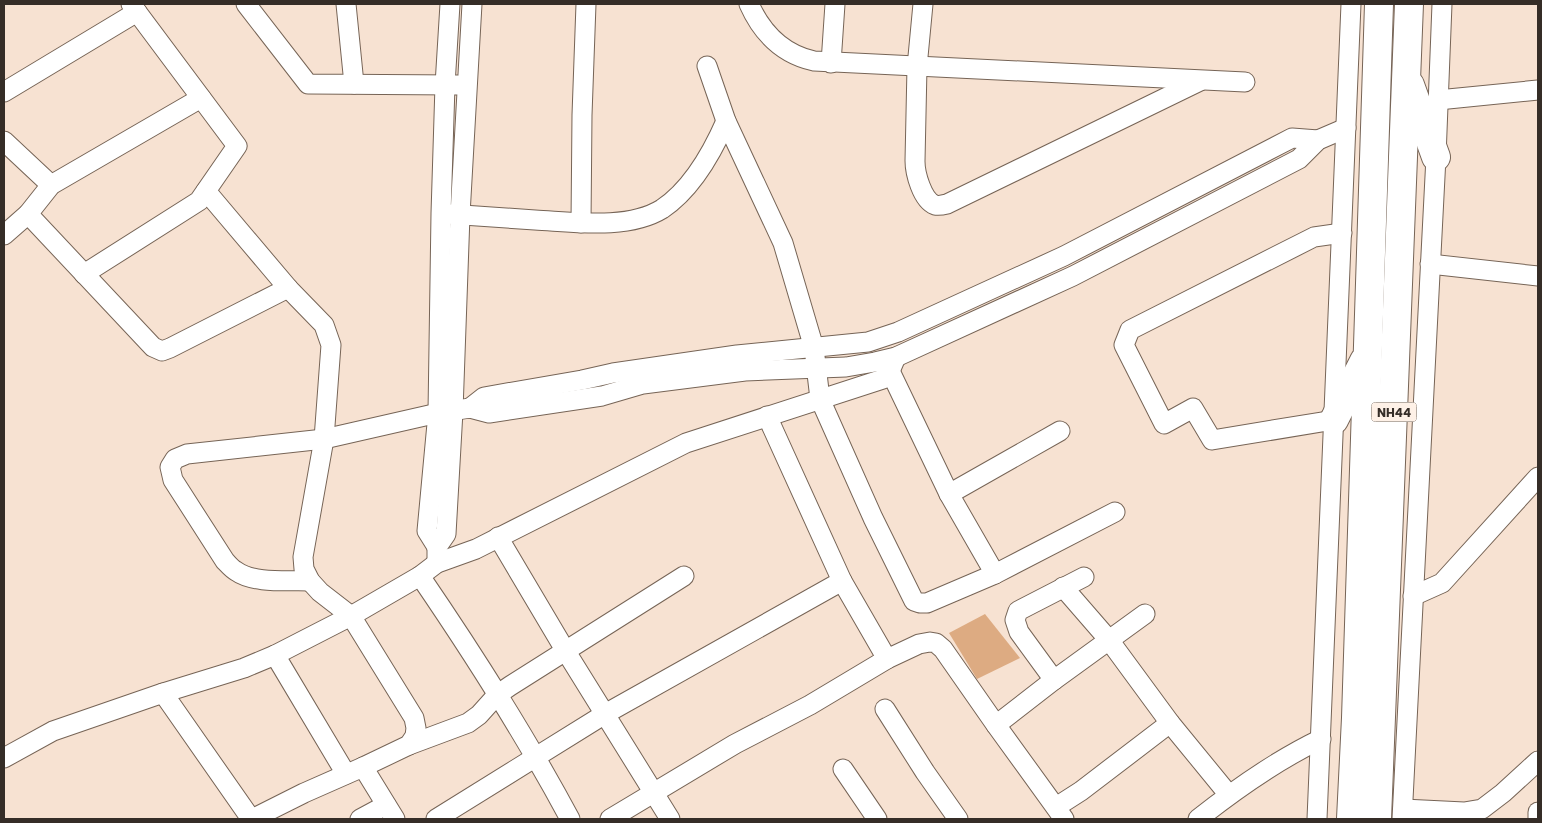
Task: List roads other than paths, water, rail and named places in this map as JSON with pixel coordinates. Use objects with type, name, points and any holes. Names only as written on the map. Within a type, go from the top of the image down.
[{"type":"highway","name":"NH44","points":[[1350,819],[1356,718],[1379,4]]},
{"type":"highway","name":"NH44","points":[[1377,819],[1409,4]]},
{"type":"highway","points":[[1406,75],[1436,157]]},
{"type":"highway","points":[[1334,420],[1368,354]]},
{"type":"street","points":[[246,4],[308,84],[468,85]]},
{"type":"street","points":[[346,4],[354,84]]},
{"type":"street","points":[[450,4],[445,85],[441,214],[453,411]]},
{"type":"street","points":[[437,555],[427,531],[453,411],[460,215],[472,4]]},
{"type":"street","points":[[581,223],[586,4]]},
{"type":"street","points":[[749,4],[764,30],[778,45],[800,58],[831,63],[1245,82]]},
{"type":"street","points":[[831,63],[835,4]]},
{"type":"street","points":[[923,4],[917,67],[915,173],[929,200],[937,205],[947,204],[1202,80]]},
{"type":"street","points":[[1317,819],[1351,4]]},
{"type":"street","points":[[1442,4],[1436,157],[1402,814],[1464,812],[1482,809],[1503,793],[1538,760]]},
{"type":"street","points":[[4,92],[134,8],[237,146],[199,201],[84,274]]},
{"type":"street","points":[[707,66],[726,121],[783,243],[814,348],[820,399],[873,518],[914,600],[920,603],[927,603],[995,574],[1115,512]]},
{"type":"street","points":[[1438,100],[1538,90]]},
{"type":"street","points":[[201,98],[51,185],[12,222],[84,274],[153,347],[162,351],[288,288]]},
{"type":"street","points":[[441,214],[581,223],[612,222],[641,218],[662,209],[684,190],[701,168],[716,143],[726,121]]},
{"type":"street","points":[[4,758],[54,731],[163,693],[244,668],[275,655],[351,616],[420,576],[437,555],[476,549],[686,443],[883,379],[893,364],[1004,308],[1073,276],[1299,159],[1318,140],[1346,128]]},
{"type":"street","points":[[310,581],[261,579],[248,577],[236,571],[225,561],[173,480],[170,467],[175,459],[187,454],[324,439],[453,411],[489,413],[585,389],[613,373],[738,355],[868,342],[898,332],[1064,256],[1292,138],[1318,140]]},
{"type":"street","points":[[4,141],[51,185]]},
{"type":"street","points":[[1221,174],[1231,194]]},
{"type":"street","points":[[206,191],[288,288],[324,325],[331,345],[324,439],[302,557],[304,569],[310,581],[320,592],[351,616],[414,718],[415,736],[408,745]]},
{"type":"street","points":[[1334,420],[1212,440],[1194,408],[1164,424],[1124,345],[1130,330],[1314,237],[1342,233]]},
{"type":"street","points":[[1430,264],[1538,276]]},
{"type":"street","points":[[997,287],[1004,308]]},
{"type":"street","points":[[585,389],[602,396],[643,384],[744,371],[846,366],[875,362],[893,364]]},
{"type":"street","points":[[893,364],[949,494],[995,574]]},
{"type":"street","points":[[766,416],[842,582],[887,659]]},
{"type":"street","points":[[949,494],[1060,431]]},
{"type":"street","points":[[1413,596],[1442,583],[1538,477]]},
{"type":"street","points":[[498,537],[565,650],[670,819]]},
{"type":"street","points":[[420,576],[468,646],[537,757],[570,819]]},
{"type":"street","points":[[163,693],[252,819],[304,792],[408,745],[468,723],[484,710],[497,695],[684,576]]},
{"type":"street","points":[[1054,680],[1019,632],[1015,620],[1018,611],[1084,577]]},
{"type":"street","points":[[436,819],[605,714],[842,582]]},
{"type":"street","points":[[1063,587],[1109,640],[1170,723],[1228,795]]},
{"type":"street","points":[[996,725],[1145,614]]},
{"type":"street","points":[[610,819],[735,744],[810,705],[887,659],[919,644],[930,642],[936,643],[943,649],[1060,813],[1081,791],[1170,723]]},
{"type":"street","points":[[275,655],[354,771],[390,812],[360,819]]},
{"type":"street","points":[[885,709],[925,772],[958,819]]},
{"type":"street","points":[[1198,819],[1228,795],[1296,751],[1321,738]]},
{"type":"street","points":[[843,769],[877,819]]},
{"type":"street","points":[[1538,812],[1538,819]]}]
